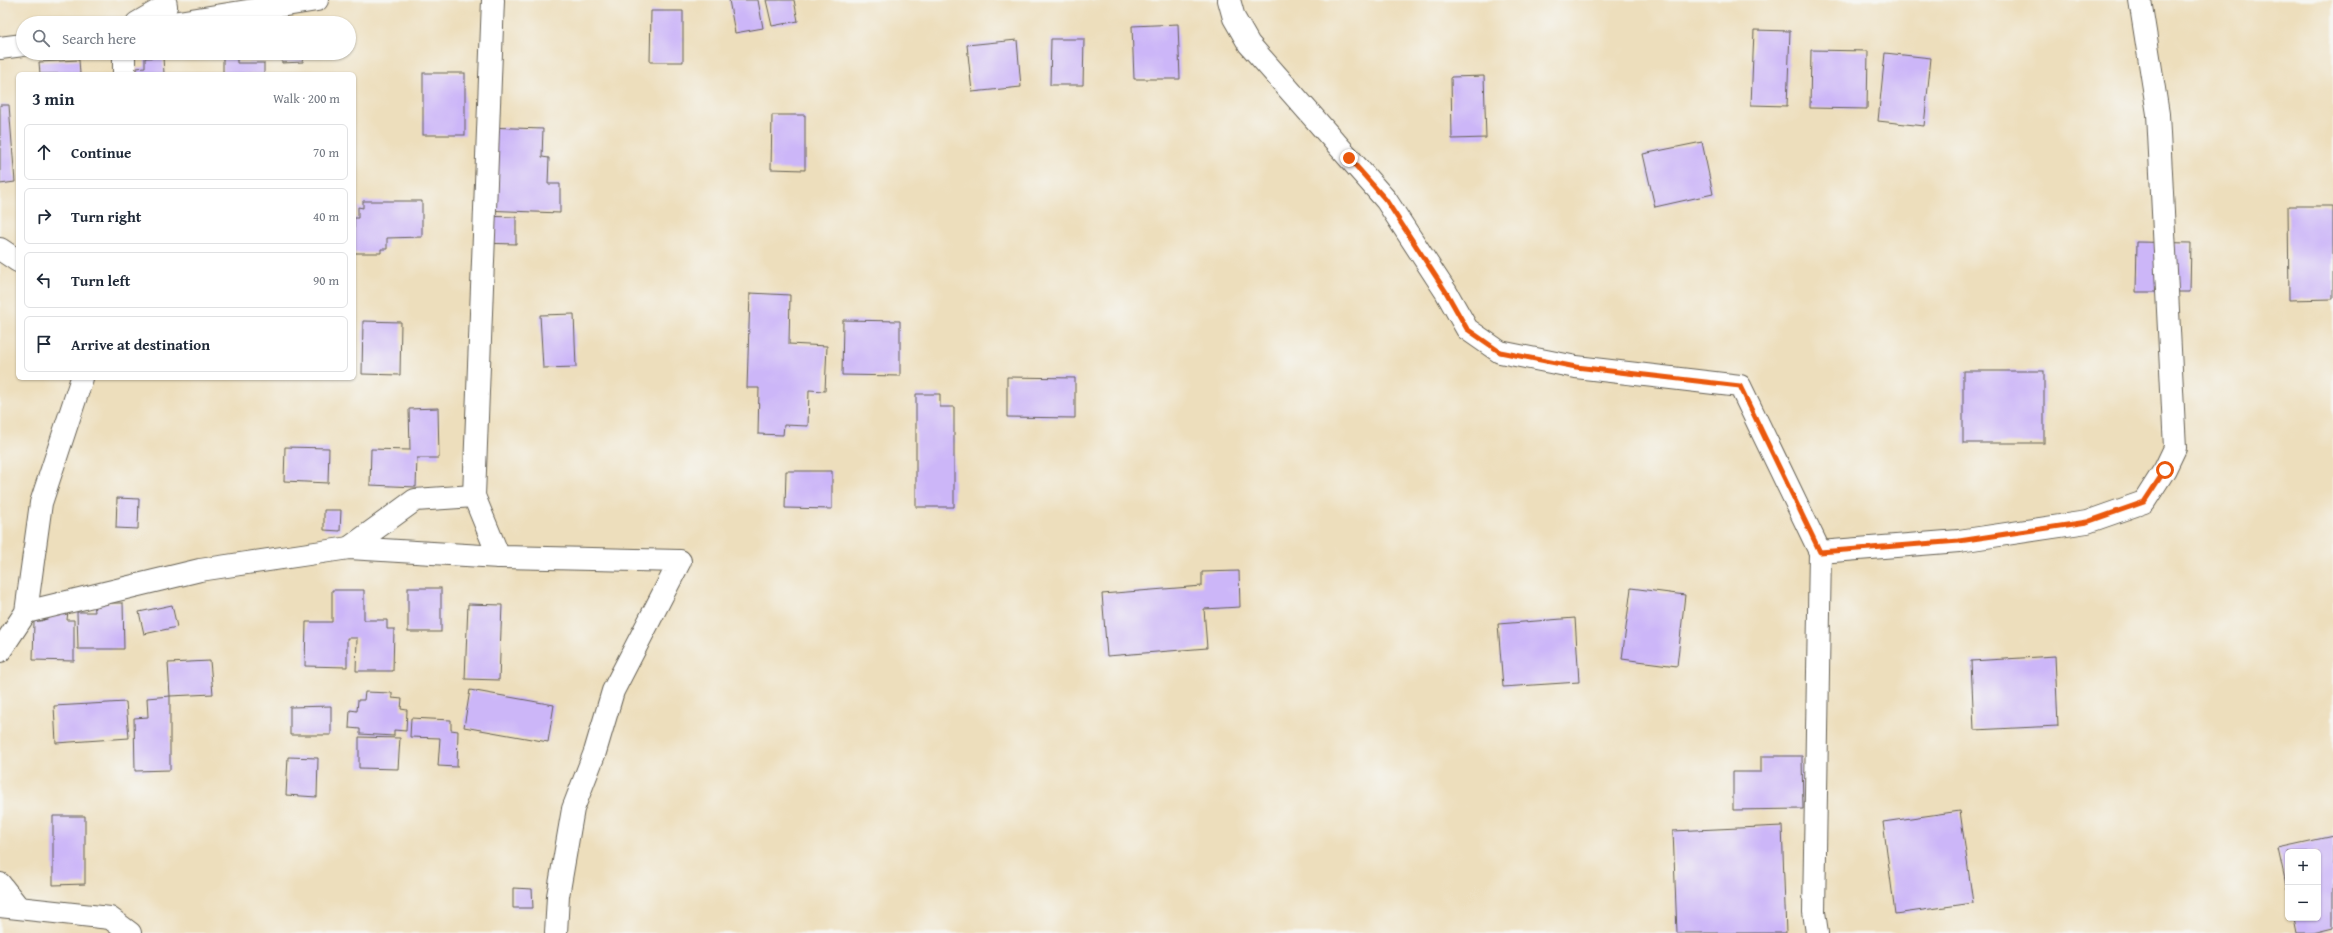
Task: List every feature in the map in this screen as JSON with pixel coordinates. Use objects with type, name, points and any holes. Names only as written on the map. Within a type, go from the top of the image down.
[{"type":"street","points":[[149,16],[166,6],[165,0]]},
{"type":"street","points":[[216,16],[317,0]]},
{"type":"street","points":[[493,0],[474,496],[499,557]]},
{"type":"street","points":[[1229,0],[1234,18],[1249,44],[1386,200],[1446,292],[1467,329],[1500,352],[1576,367],[1740,386],[1820,552],[1814,912],[1818,933]]},
{"type":"street","points":[[1820,552],[1959,541],[2087,522],[2144,502],[2165,470],[2175,448],[2158,114],[2140,0]]},
{"type":"street","points":[[0,48],[16,46]]},
{"type":"street","points":[[124,60],[124,72]]},
{"type":"street","points":[[0,249],[16,260]]},
{"type":"street","points":[[0,651],[26,612],[42,503],[81,380]]},
{"type":"street","points":[[349,548],[415,500],[474,496]]},
{"type":"street","points":[[26,612],[200,570],[349,548],[499,557],[680,561],[613,691],[595,752],[573,808],[558,896],[556,933]]},
{"type":"street","points":[[0,884],[9,907],[110,918],[130,933]]},
{"type":"building","points":[[729,0],[758,0],[763,28],[735,33]]},
{"type":"building","points":[[766,0],[794,0],[798,21],[772,26]]},
{"type":"building","points":[[651,11],[683,11],[683,62],[650,62]]},
{"type":"building","points":[[1178,24],[1180,79],[1134,79],[1132,26]]},
{"type":"building","points":[[1754,30],[1790,31],[1787,106],[1751,105]]},
{"type":"building","points":[[1051,39],[1084,39],[1083,85],[1050,85]]},
{"type":"building","points":[[1017,40],[1021,87],[972,92],[967,45]]},
{"type":"building","points":[[1811,50],[1868,51],[1867,109],[1810,108]]},
{"type":"building","points":[[1885,53],[1931,58],[1924,126],[1878,121]]},
{"type":"building","points":[[79,60],[80,72],[40,72],[39,62]]},
{"type":"building","points":[[145,60],[163,60],[164,72],[137,72],[137,68],[145,67]]},
{"type":"building","points":[[223,60],[237,60],[237,63],[264,63],[264,72],[223,72]]},
{"type":"building","points":[[282,60],[303,60],[303,62],[282,63]]},
{"type":"building","points":[[423,73],[465,73],[465,135],[423,135]]},
{"type":"building","points":[[1484,76],[1486,138],[1452,139],[1451,77]]},
{"type":"building","points":[[0,105],[9,105],[15,182],[0,184]]},
{"type":"building","points":[[772,115],[805,115],[805,170],[771,169]]},
{"type":"building","points":[[485,127],[543,129],[542,157],[549,158],[548,184],[560,184],[560,213],[483,210]]},
{"type":"building","points":[[1702,142],[1713,194],[1655,207],[1643,154]]},
{"type":"building","points":[[363,201],[422,201],[422,237],[387,238],[387,249],[381,249],[381,253],[356,253],[356,218],[358,218],[358,207],[363,208]]},
{"type":"building","points":[[2288,206],[2333,206],[2333,299],[2289,300]]},
{"type":"building","points":[[478,216],[516,217],[516,244],[478,243]]},
{"type":"building","points":[[2137,242],[2191,243],[2190,292],[2136,292]]},
{"type":"building","points":[[750,293],[790,295],[789,344],[827,346],[825,391],[809,390],[808,426],[784,425],[783,435],[758,434],[759,388],[747,388]]},
{"type":"building","points":[[574,314],[576,367],[543,368],[540,315]]},
{"type":"building","points":[[843,320],[900,321],[900,376],[842,375]]},
{"type":"building","points":[[363,321],[401,322],[400,375],[362,374]]},
{"type":"building","points":[[1963,371],[2044,371],[2044,443],[1963,443]]},
{"type":"building","points":[[1007,377],[1075,378],[1075,418],[1007,417]]},
{"type":"building","points":[[916,394],[940,394],[940,407],[954,407],[954,507],[916,507]]},
{"type":"building","points":[[438,408],[439,458],[417,458],[416,487],[370,485],[371,449],[410,450],[409,409]]},
{"type":"building","points":[[285,447],[329,448],[328,483],[284,481]]},
{"type":"building","points":[[786,471],[832,471],[832,509],[785,508]]},
{"type":"building","points":[[117,498],[139,499],[138,529],[116,528]]},
{"type":"building","points":[[324,510],[341,510],[340,531],[324,530]]},
{"type":"building","points":[[1239,571],[1240,607],[1204,609],[1207,648],[1107,656],[1102,594],[1202,586],[1202,572]]},
{"type":"building","points":[[408,588],[441,588],[441,632],[408,632]]},
{"type":"building","points":[[1631,588],[1685,595],[1677,666],[1622,659]]},
{"type":"building","points":[[332,590],[364,590],[364,620],[387,620],[387,629],[394,629],[393,671],[356,671],[357,638],[347,638],[347,667],[305,666],[306,622],[332,622]]},
{"type":"building","points":[[94,603],[123,603],[124,649],[78,649],[77,612],[95,612]]},
{"type":"building","points":[[468,604],[502,605],[499,680],[465,679]]},
{"type":"building","points":[[172,605],[177,627],[144,634],[139,612]]},
{"type":"building","points":[[68,611],[67,620],[74,620],[74,661],[33,660],[34,621],[41,621]]},
{"type":"building","points":[[1575,618],[1579,682],[1503,687],[1498,624]]},
{"type":"building","points":[[2055,656],[2058,726],[1974,730],[1971,661]]},
{"type":"building","points":[[210,661],[213,694],[170,696],[168,663]]},
{"type":"building","points":[[470,690],[554,705],[548,742],[464,727]]},
{"type":"building","points":[[365,692],[392,693],[392,698],[402,699],[401,709],[407,710],[406,731],[394,730],[394,736],[360,734],[360,729],[349,728],[350,710],[357,711],[358,700],[364,700]]},
{"type":"building","points":[[170,696],[170,770],[135,771],[134,718],[148,717],[147,698]]},
{"type":"building","points":[[126,702],[129,738],[56,743],[54,706]]},
{"type":"building","points":[[331,706],[331,735],[290,735],[290,707]]},
{"type":"building","points":[[411,718],[451,720],[451,730],[458,731],[457,767],[438,766],[440,738],[410,737]]},
{"type":"building","points":[[359,737],[400,738],[398,769],[359,768]]},
{"type":"building","points":[[1761,756],[1802,756],[1803,809],[1733,810],[1733,772],[1761,772]]},
{"type":"building","points":[[288,757],[318,758],[317,797],[286,795]]},
{"type":"building","points":[[1960,811],[1973,903],[1895,914],[1883,822]]},
{"type":"building","points":[[53,816],[85,816],[85,884],[53,885]]},
{"type":"building","points":[[1782,826],[1786,933],[1677,933],[1673,831]]},
{"type":"building","points":[[2333,836],[2333,928],[2313,933],[2297,933],[2295,921],[2321,921],[2321,849],[2285,849],[2285,880],[2278,848]]},
{"type":"building","points":[[513,888],[532,889],[533,908],[513,908]]},
{"type":"route","points":[[1349,158],[1386,200],[1446,292],[1467,329],[1500,352],[1576,367],[1740,386],[1820,552],[1959,541],[2087,522],[2144,502],[2165,470]]}]
